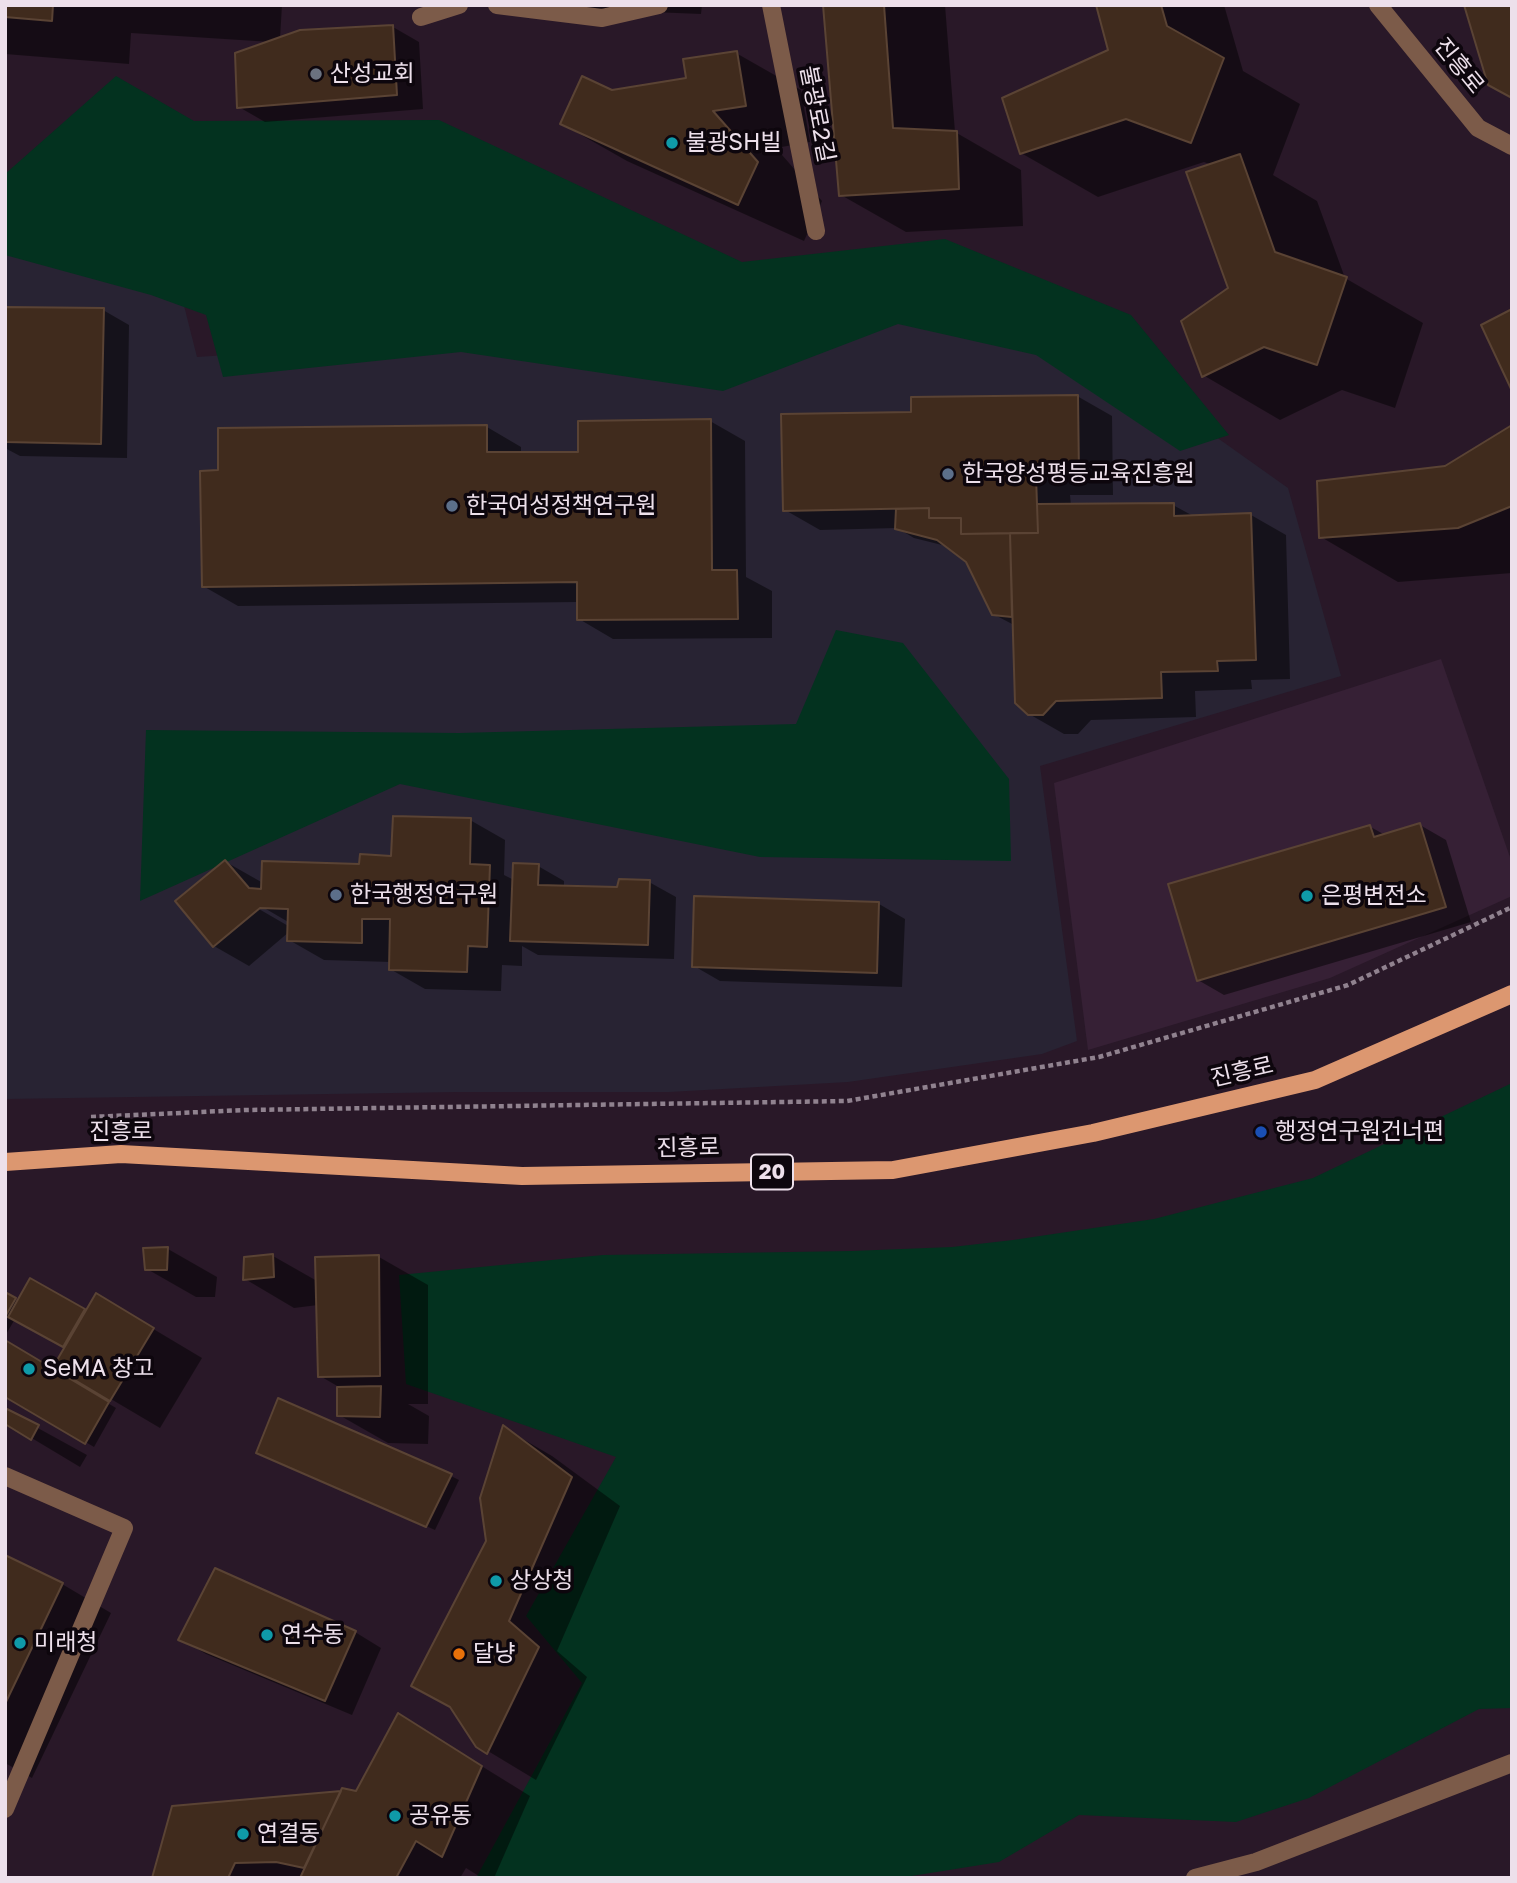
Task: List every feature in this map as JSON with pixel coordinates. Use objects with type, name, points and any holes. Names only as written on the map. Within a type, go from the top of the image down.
[{"type":"main road","name":"진흥로","points":[[5,1162],[121,1154],[522,1175],[893,1170],[1093,1133],[1315,1080],[1512,994]]},
{"type":"street","points":[[421,17],[459,5]]},
{"type":"street","points":[[497,5],[602,18],[659,5]]},
{"type":"street","name":"불광로2길","points":[[771,5],[816,231]]},
{"type":"street","name":"진흥로","points":[[1378,5],[1478,128],[1512,146]]},
{"type":"street","points":[[5,1476],[124,1528],[5,1809]]},
{"type":"street","points":[[1195,1878],[1256,1862],[1512,1763]]},
{"type":"path","points":[[91,1117],[245,1110],[848,1101],[1099,1057],[1348,985],[1512,907]]},
{"type":"shaded area","points":[[5,224],[175,270],[197,357],[462,339],[887,298],[1088,346],[1288,488],[1341,676],[1040,766],[1077,1041],[1042,1054],[848,1082],[669,1092],[458,1092],[5,1099]]},
{"type":"shaded area","points":[[1441,659],[1512,863],[1512,896],[1330,978],[1088,1050],[1054,783]]},
{"type":"green space","points":[[116,76],[194,121],[439,120],[742,262],[945,239],[1131,315],[1229,435],[1180,451],[1036,355],[898,324],[723,391],[461,352],[223,377],[206,315],[151,295],[5,255],[5,174]]},
{"type":"green space","points":[[836,630],[903,643],[1009,779],[1011,861],[760,857],[400,784],[140,901],[146,730],[459,733],[796,724]]},
{"type":"green space","points":[[1512,1083],[1512,1708],[1479,1709],[1309,1798],[1236,1822],[1079,1815],[999,1862],[899,1878],[476,1878],[582,1683],[526,1616],[616,1457],[406,1384],[399,1275],[603,1255],[952,1247],[1154,1219],[1313,1178]]},
{"type":"building","points":[[5,5],[53,5],[52,21],[5,17]]},
{"type":"building","points":[[823,5],[884,5],[893,128],[957,131],[959,189],[839,196]]},
{"type":"building","points":[[1096,5],[1161,5],[1167,26],[1224,58],[1191,143],[1126,119],[1020,154],[1002,98],[1108,50]]},
{"type":"building","points":[[1464,5],[1512,5],[1512,98],[1488,85]]},
{"type":"building","name":"산성교회","points":[[393,25],[397,95],[237,108],[235,53],[300,30]]},
{"type":"building","name":"불광SH빌","points":[[737,51],[746,106],[713,111],[758,162],[738,205],[560,124],[582,76],[612,90],[686,78],[683,59]]},
{"type":"building","points":[[1240,154],[1275,252],[1347,277],[1317,365],[1264,347],[1202,377],[1181,321],[1228,288],[1186,172]]},
{"type":"building","points":[[5,307],[104,308],[101,444],[5,442]]},
{"type":"building","points":[[1512,309],[1512,391],[1481,325]]},
{"type":"building","points":[[1078,395],[1079,476],[1036,476],[1038,533],[961,534],[961,518],[929,518],[929,508],[783,511],[781,414],[911,412],[911,397]]},
{"type":"building","points":[[711,419],[712,570],[737,570],[738,619],[577,620],[577,582],[202,587],[200,471],[218,470],[218,428],[487,425],[487,452],[578,452],[578,421]]},
{"type":"building","points":[[1512,425],[1512,506],[1458,528],[1319,538],[1317,481],[1445,466]]},
{"type":"building","points":[[1174,503],[1174,516],[1251,513],[1256,660],[1217,661],[1218,671],[1161,672],[1162,698],[1056,701],[1043,715],[1028,715],[1015,703],[1010,533],[1038,533],[1037,504]]},
{"type":"building","points":[[929,508],[929,518],[961,518],[961,534],[1010,533],[1012,617],[992,615],[966,562],[937,540],[895,529],[896,509]]},
{"type":"building","name":"한국행정연구원","points":[[393,816],[471,818],[470,864],[490,865],[487,947],[468,946],[467,972],[389,970],[390,919],[362,919],[362,943],[287,941],[288,909],[260,908],[213,947],[175,901],[225,860],[249,888],[261,889],[262,861],[359,864],[360,854],[391,856]]},
{"type":"building","name":"은평변전소","points":[[1420,823],[1446,907],[1197,981],[1168,884],[1370,825],[1374,837]]},
{"type":"building","points":[[513,863],[539,864],[538,885],[617,887],[619,879],[650,880],[648,945],[510,941]]},
{"type":"building","points":[[694,896],[879,902],[877,973],[692,967]]},
{"type":"building","points":[[168,1247],[167,1270],[145,1270],[143,1248]]},
{"type":"building","points":[[273,1254],[274,1277],[243,1280],[244,1257]]},
{"type":"building","points":[[379,1255],[380,1376],[318,1377],[315,1257]]},
{"type":"building","points":[[30,1278],[85,1309],[63,1347],[8,1317]]},
{"type":"building","points":[[5,1292],[16,1298],[5,1317]]},
{"type":"building","points":[[96,1293],[154,1328],[110,1401],[53,1367]]},
{"type":"building","name":"SeMA 창고","points":[[5,1340],[109,1402],[85,1444],[5,1397]]},
{"type":"building","points":[[381,1386],[380,1417],[337,1416],[337,1387]]},
{"type":"building","points":[[278,1398],[452,1474],[426,1527],[256,1453]]},
{"type":"building","points":[[5,1408],[39,1425],[31,1440],[5,1424]]},
{"type":"building","name":"상상청","points":[[503,1425],[572,1477],[509,1621],[539,1647],[487,1754],[476,1747],[450,1707],[411,1686],[486,1541],[480,1498]]},
{"type":"building","name":"미래청","points":[[5,1555],[63,1583],[5,1704]]},
{"type":"building","name":"연수동","points":[[215,1568],[356,1631],[325,1701],[178,1640]]},
{"type":"building","name":"공유동","points":[[398,1713],[482,1766],[442,1857],[416,1841],[396,1878],[300,1878],[342,1788],[356,1791]]},
{"type":"building","name":"연결동","points":[[341,1791],[304,1868],[276,1862],[235,1863],[228,1878],[152,1878],[172,1806]]},
{"type":"place","name":"산성교회","points":[[316,74]]},
{"type":"place","name":"불광SH빌","points":[[672,143]]},
{"type":"place","name":"한국양성평등교육진흥원","points":[[948,474]]},
{"type":"place","name":"한국여성정책연구원","points":[[452,506]]},
{"type":"place","name":"한국행정연구원","points":[[336,895]]},
{"type":"place","name":"은평변전소","points":[[1307,896]]},
{"type":"place","name":"행정연구원건너편","points":[[1261,1132]]},
{"type":"place","name":"SeMA 창고","points":[[29,1369]]},
{"type":"place","name":"상상청","points":[[496,1581]]},
{"type":"place","name":"연수동","points":[[267,1635]]},
{"type":"place","name":"미래청","points":[[20,1643]]},
{"type":"place","name":"달냥","points":[[459,1654]]},
{"type":"place","name":"공유동","points":[[395,1816]]},
{"type":"place","name":"연결동","points":[[243,1834]]}]
